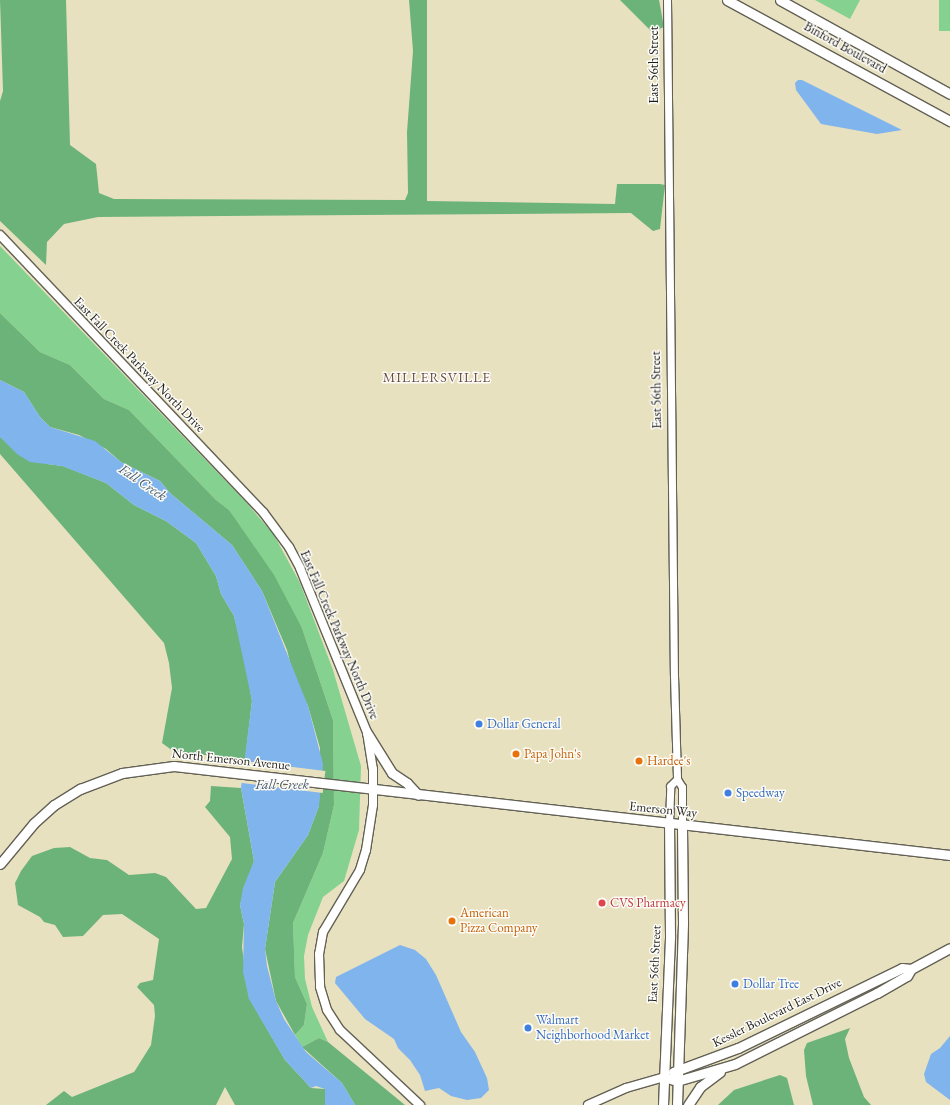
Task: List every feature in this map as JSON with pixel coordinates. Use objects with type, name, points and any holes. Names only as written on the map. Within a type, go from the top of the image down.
[{"type":"main road","name":"Binford Boulevard","points":[[727,0],[950,121]]},
{"type":"main road","name":"Binford Boulevard","points":[[780,0],[950,94]]},
{"type":"main road","name":"East Fall Creek Parkway North Drive","points":[[0,235],[278,530],[307,582],[367,733],[372,753],[373,789],[370,824],[363,860],[323,932],[319,954],[319,980],[327,1010],[340,1030],[420,1105]]},
{"type":"main road","points":[[367,733],[392,773],[407,783],[418,795]]},
{"type":"main road","name":"North Emerson Avenue","points":[[0,864],[22,835],[49,809],[80,789],[105,778],[128,771],[160,766],[191,766],[228,772],[373,789]]},
{"type":"main road","name":"Emerson Way","points":[[373,789],[950,855]]},
{"type":"main road","name":"East 56th Street","points":[[663,1105],[670,929],[669,824]]},
{"type":"main road","name":"East 56th Street","points":[[677,1105],[683,922],[682,825]]},
{"type":"main road","name":"Kessler Boulevard East Drive","points":[[677,1081],[724,1068],[877,993],[907,976],[911,969],[950,948]]},
{"type":"main road","name":"Kessler Boulevard East Drive","points":[[664,1077],[677,1069],[738,1048],[902,968],[911,969]]},
{"type":"main road","points":[[688,1105],[704,1082],[724,1068]]},
{"type":"main road","points":[[588,1105],[626,1088],[664,1077],[677,1081]]},
{"type":"street","name":"East 56th Street","points":[[667,0],[668,250],[677,779],[682,787],[682,825]]},
{"type":"street","name":"East 56th Street","points":[[669,824],[670,786],[677,779]]},
{"type":"green space","points":[[0,0],[66,0],[70,145],[96,164],[99,193],[114,199],[405,200],[408,193],[407,132],[413,51],[409,0],[427,0],[427,201],[615,204],[617,184],[660,184],[665,185],[660,229],[653,231],[631,213],[98,217],[64,224],[47,242],[46,265],[0,221],[0,101],[3,91]]},
{"type":"green space","points":[[620,0],[659,0],[664,27],[652,32]]},
{"type":"green space","points":[[815,0],[860,0],[850,19]]},
{"type":"green space","points":[[939,0],[950,0],[950,31],[939,31]]},
{"type":"green space","points":[[0,246],[245,501],[274,535],[300,583],[333,670],[361,766],[359,830],[344,881],[323,897],[308,935],[304,956],[305,979],[312,1007],[328,1042],[319,1038],[302,1047],[295,1035],[304,1025],[307,1004],[295,977],[293,923],[323,853],[334,805],[333,720],[302,628],[229,510],[216,500],[129,410],[104,399],[70,365],[40,352],[0,313]]},
{"type":"green space","points":[[0,313],[40,352],[70,365],[104,399],[129,410],[216,500],[229,510],[274,575],[302,628],[333,720],[334,805],[323,853],[293,923],[295,977],[307,1004],[304,1025],[295,1035],[276,1001],[265,949],[275,882],[308,835],[319,806],[320,748],[308,706],[293,674],[287,650],[262,591],[232,545],[170,493],[160,481],[121,462],[106,449],[79,435],[50,427],[40,417],[24,392],[0,380]]},
{"type":"green space","points":[[0,437],[47,464],[63,466],[106,483],[134,505],[166,521],[196,543],[216,576],[221,594],[234,616],[244,657],[252,701],[245,760],[173,751],[162,743],[172,688],[169,663],[164,643],[0,454]]},
{"type":"green space","points":[[211,786],[241,788],[254,861],[240,905],[244,924],[242,947],[249,998],[285,1060],[311,1088],[325,1089],[325,1105],[235,1105],[225,1087],[216,1105],[46,1105],[64,1091],[72,1097],[134,1072],[151,1045],[155,1016],[154,1005],[137,987],[140,983],[153,980],[159,939],[122,914],[103,915],[83,936],[63,937],[55,925],[44,922],[40,917],[18,905],[15,883],[21,871],[32,856],[54,848],[70,847],[90,858],[107,860],[129,875],[155,873],[166,877],[196,909],[206,908],[232,859],[230,837],[205,807],[210,801]]},
{"type":"green space","points":[[850,1028],[845,1039],[849,1058],[864,1097],[871,1105],[813,1105],[806,1076],[804,1050],[807,1043]]},
{"type":"green space","points":[[319,1038],[328,1042],[405,1105],[355,1105],[342,1083],[302,1047]]},
{"type":"green space","points":[[780,1075],[787,1078],[794,1105],[718,1105],[734,1090]]},
{"type":"water","points":[[798,80],[802,80],[902,130],[877,134],[821,124],[796,90],[795,83]]},
{"type":"water","name":"Fall Creek","points":[[0,380],[24,392],[40,417],[50,427],[95,441],[121,462],[160,481],[170,493],[232,545],[262,591],[308,706],[323,764],[319,806],[308,835],[275,882],[265,949],[267,966],[276,1001],[284,1019],[306,1052],[342,1083],[355,1105],[325,1105],[325,1089],[316,1086],[311,1088],[285,1060],[249,999],[243,972],[244,924],[240,905],[243,888],[254,861],[241,788],[252,701],[234,616],[221,594],[216,576],[196,543],[166,521],[134,505],[106,483],[62,466],[30,462],[17,454],[0,437]]},
{"type":"water","points":[[400,945],[415,950],[426,959],[436,975],[461,1032],[475,1052],[487,1078],[489,1090],[481,1098],[467,1100],[451,1096],[439,1088],[425,1091],[420,1075],[410,1060],[398,1048],[394,1039],[365,1019],[335,983],[336,977]]},
{"type":"water","points":[[950,1036],[950,1100],[926,1082],[924,1074],[931,1054],[940,1048]]},
{"type":"pier","points":[[243,761],[325,771],[323,793],[240,783]]},
{"type":"place","name":"Dollar General","points":[[479,724]]},
{"type":"place","name":"Papa John's","points":[[516,754]]},
{"type":"place","name":"Hardee's","points":[[639,761]]},
{"type":"place","name":"Speedway","points":[[728,793]]},
{"type":"place","name":"CVS Pharmacy","points":[[602,903]]},
{"type":"place","name":"American Pizza Company","points":[[452,921]]},
{"type":"place","name":"Dollar Tree","points":[[735,984]]},
{"type":"place","name":"Walmart Neighborhood Market","points":[[528,1028]]},
{"type":"district","name":"MILLERSVILLE","points":[[437,377]]}]
